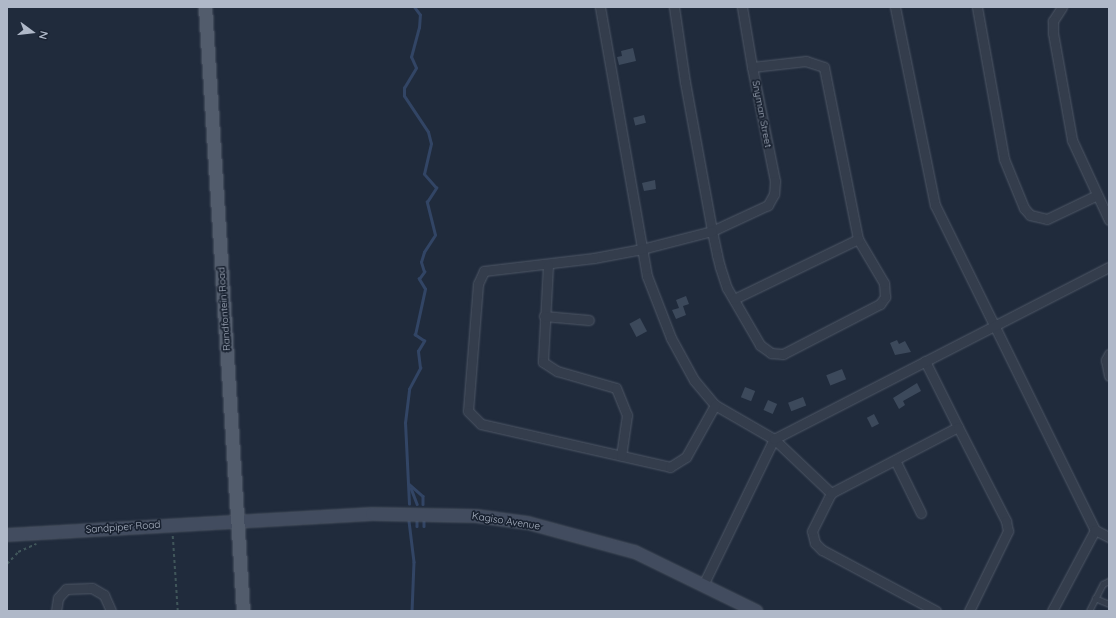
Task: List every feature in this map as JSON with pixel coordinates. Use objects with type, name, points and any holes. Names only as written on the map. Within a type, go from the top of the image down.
[{"type":"main road","name":"Randfontein Road","points":[[205,7],[239,520],[243,611]]},
{"type":"street","points":[[600,7],[642,249],[652,295],[671,338],[694,380],[715,405],[774,439],[831,493]]},
{"type":"street","points":[[674,7],[712,231],[723,278],[734,300],[858,239]]},
{"type":"street","points":[[742,7],[752,67]]},
{"type":"street","points":[[895,7],[935,205],[996,325],[1095,530],[1109,537]]},
{"type":"street","points":[[977,7],[1004,159],[1024,208],[1030,215],[1047,219],[1095,196]]},
{"type":"street","points":[[1062,7],[1053,27],[1066,111],[1074,150],[1095,196],[1109,220]]},
{"type":"street","name":"Snyman Street","points":[[621,456],[481,424],[469,415],[481,277],[488,269],[548,265],[642,249],[712,231],[761,210],[774,194],[775,181],[752,67],[806,60],[824,67],[858,239],[884,283],[885,297],[880,304],[777,355],[760,345],[734,300]]},
{"type":"street","points":[[548,265],[541,353],[546,366],[607,383],[621,395],[627,415],[621,456],[675,466],[686,457],[715,405]]},
{"type":"street","points":[[704,583],[774,439],[1109,267]]},
{"type":"street","points":[[544,316],[589,320]]},
{"type":"street","points":[[1109,354],[1106,360],[1109,376]]},
{"type":"street","points":[[925,361],[1006,521],[1008,531],[969,611]]},
{"type":"street","points":[[936,611],[815,543],[812,531],[831,493],[958,427]]},
{"type":"street","points":[[895,460],[921,513]]},
{"type":"street","name":"Kagiso Avenue","points":[[239,520],[427,512],[476,516],[581,536],[635,552],[704,583],[756,611]]},
{"type":"street","name":"Sandpiper Road","points":[[7,535],[239,520]]},
{"type":"street","points":[[1052,611],[1095,530]]},
{"type":"street","points":[[56,611],[58,598],[66,590],[92,588],[104,595],[111,611]]},
{"type":"lane","points":[[1088,611],[1103,584],[1109,581]]},
{"type":"lane","points":[[1095,598],[1109,604]]},
{"type":"path","points":[[172,524],[178,611]]},
{"type":"path","points":[[7,564],[18,552],[39,543]]},
{"type":"building","points":[[633,48],[636,61],[619,65],[617,57],[622,56],[621,51]]},
{"type":"building","points":[[644,115],[646,123],[635,125],[633,118]]},
{"type":"building","points":[[655,180],[656,189],[644,191],[642,183]]},
{"type":"building","points":[[686,296],[689,304],[683,306],[686,315],[676,319],[672,310],[679,308],[676,300]]},
{"type":"building","points":[[640,318],[647,331],[636,337],[629,324]]},
{"type":"building","points":[[897,340],[899,344],[905,341],[911,352],[895,355],[890,343]]},
{"type":"building","points":[[842,369],[846,379],[830,386],[826,375]]},
{"type":"building","points":[[917,383],[921,391],[903,401],[905,405],[899,409],[893,398]]},
{"type":"building","points":[[745,387],[755,391],[751,401],[741,397]]},
{"type":"building","points":[[803,397],[806,405],[791,411],[788,403]]},
{"type":"building","points":[[768,400],[777,404],[773,414],[764,410]]},
{"type":"building","points":[[874,414],[879,424],[872,427],[867,418]]},
{"type":"waterway","points":[[401,7],[409,7]]},
{"type":"waterway","points":[[409,504],[405,423],[409,389],[420,368],[418,351],[424,341],[415,335],[425,289],[419,279],[424,272],[421,262],[424,252],[435,235],[427,202],[436,188],[424,174],[431,144],[428,132],[404,96],[404,88],[416,68],[411,57],[419,28],[420,15],[414,7]]},
{"type":"waterway","points":[[409,484],[423,496],[423,504]]},
{"type":"waterway","points":[[411,488],[417,504]]},
{"type":"waterway","points":[[424,520],[424,526]]},
{"type":"waterway","points":[[409,521],[414,562],[412,611]]},
{"type":"waterway","points":[[417,521],[417,526]]}]
